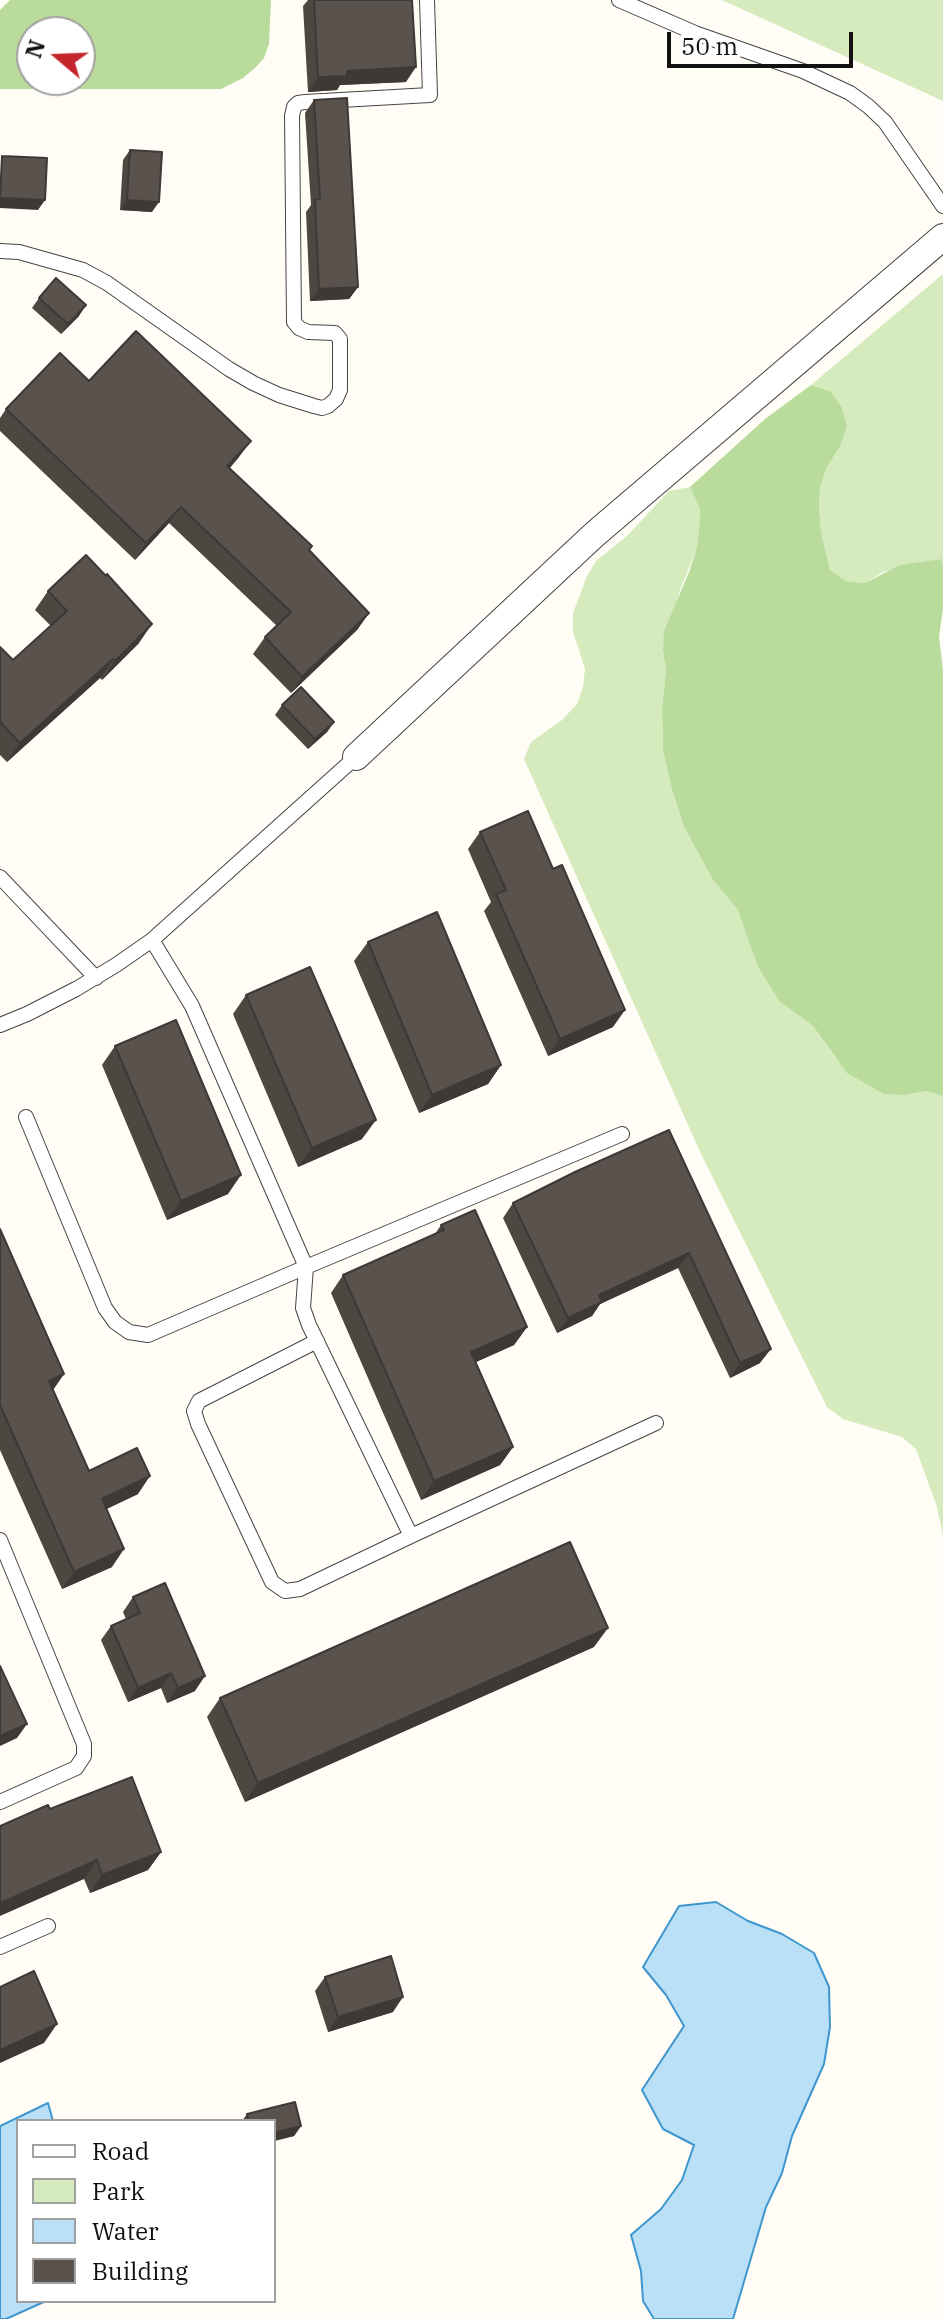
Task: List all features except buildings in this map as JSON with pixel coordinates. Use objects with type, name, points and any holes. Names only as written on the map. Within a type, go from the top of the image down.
[{"type":"street","points":[[356,757],[595,534],[943,237]]},
{"type":"lane","points":[[0,251],[19,252],[83,270],[107,283],[253,383],[314,406],[328,406],[340,390],[340,339],[335,333],[308,332],[294,322],[294,107],[305,102],[430,95],[427,0]]},
{"type":"lane","points":[[619,0],[681,28],[803,71],[850,93],[885,122],[943,206]]},
{"type":"lane","points":[[0,1025],[96,978],[152,940],[356,757]]},
{"type":"lane","points":[[0,877],[96,978]]},
{"type":"lane","points":[[152,940],[192,1006],[306,1267],[303,1308],[411,1536]]},
{"type":"lane","points":[[26,1117],[105,1308],[115,1322],[129,1332],[148,1335],[622,1134]]},
{"type":"lane","points":[[317,1341],[199,1401],[194,1411],[272,1582],[285,1591],[300,1589],[656,1423]]},
{"type":"lane","points":[[0,1540],[84,1744],[84,1756],[76,1768],[0,1802]]},
{"type":"lane","points":[[0,1947],[48,1926]]},
{"type":"green space","points":[[10,0],[271,0],[269,44],[264,58],[243,78],[221,89],[96,89],[96,16],[16,16],[16,89],[0,89],[0,10]]},
{"type":"green space","points":[[722,0],[943,0],[943,101]]},
{"type":"green space","points":[[943,274],[943,566],[940,559],[883,572],[865,583],[846,581],[830,570],[819,509],[820,487],[827,467],[839,448],[830,391],[811,385]]},
{"type":"green space","points":[[811,385],[830,391],[842,408],[847,427],[820,487],[821,531],[830,570],[846,581],[865,583],[900,565],[941,559],[943,566],[939,637],[943,670],[943,1096],[926,1091],[904,1095],[884,1094],[847,1073],[813,1026],[780,1002],[758,967],[738,910],[713,880],[684,827],[663,751],[664,631],[689,572],[699,530],[700,509],[690,487],[765,419]]},
{"type":"green space","points":[[690,487],[700,509],[696,551],[680,590],[663,651],[666,670],[662,709],[663,751],[684,827],[713,880],[738,910],[780,1002],[813,1026],[835,1057],[904,1095],[926,1091],[943,1096],[943,1535],[937,1507],[916,1449],[902,1437],[843,1419],[827,1407],[702,1156],[524,759],[531,742],[562,720],[577,704],[585,669],[573,632],[573,613],[596,561],[628,535],[669,491]]},
{"type":"water","points":[[716,1902],[814,1953],[829,1987],[830,2027],[824,2064],[792,2136],[782,2173],[766,2207],[733,2319],[654,2319],[643,2301],[641,2271],[631,2235],[661,2209],[682,2180],[694,2145],[663,2129],[642,2090],[684,2026],[666,1995],[643,1967],[679,1906]]},
{"type":"water","points":[[48,2103],[52,2119],[16,2119],[16,2303],[42,2303],[6,2319],[0,2319],[0,2126]]}]
